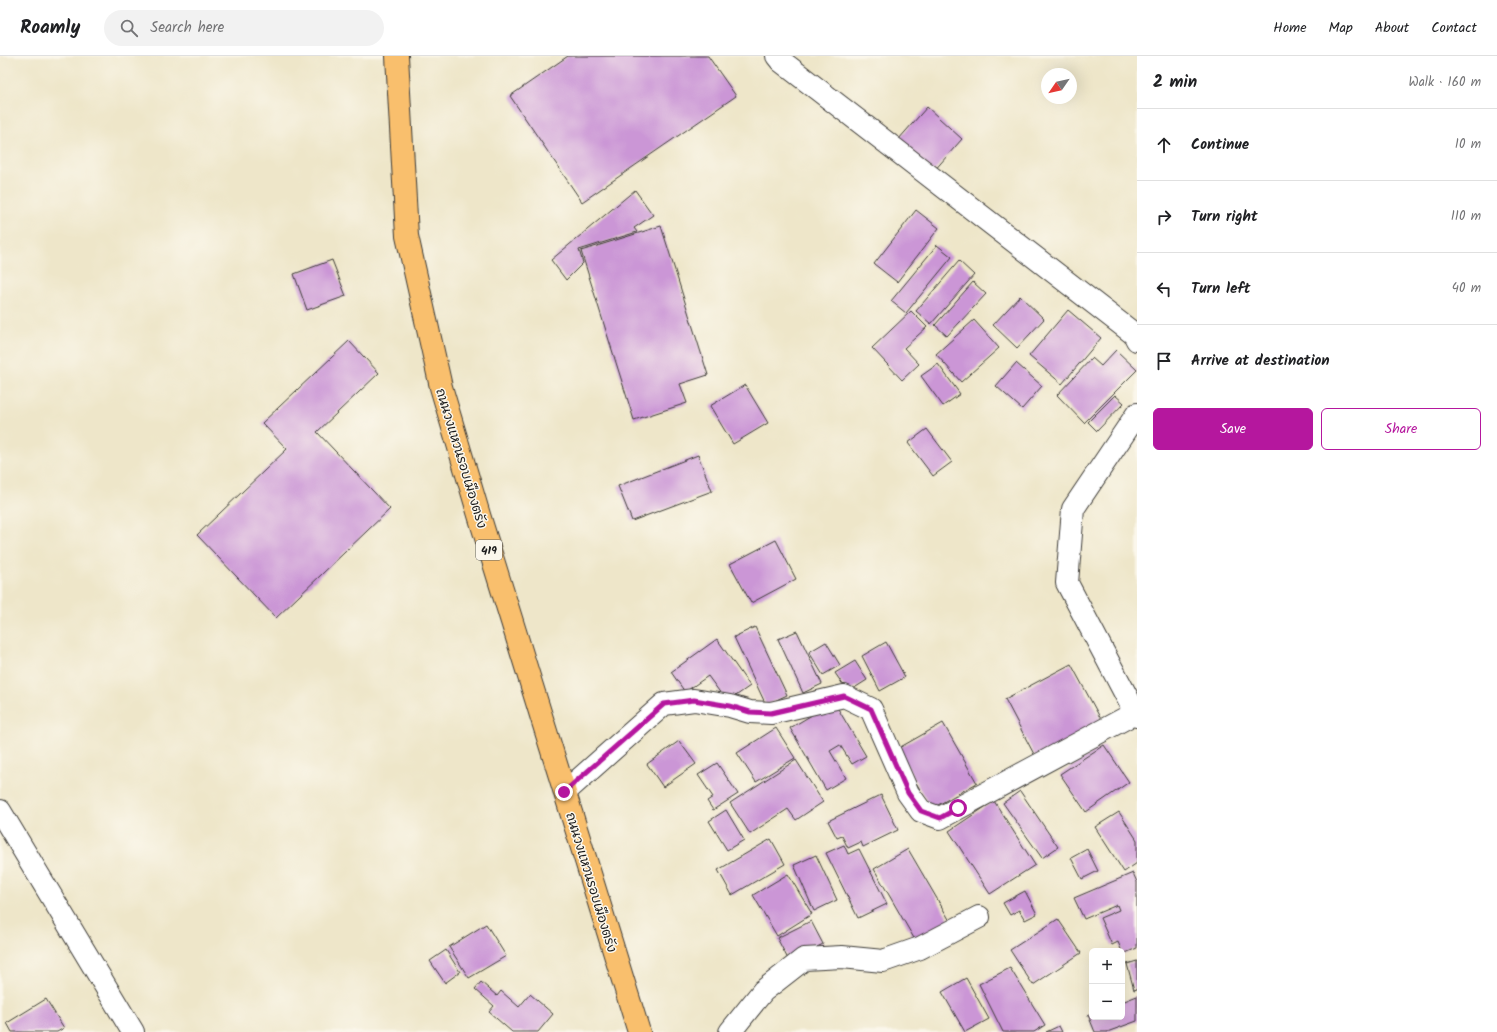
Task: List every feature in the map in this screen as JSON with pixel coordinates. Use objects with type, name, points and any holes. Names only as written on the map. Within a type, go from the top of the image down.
[{"type":"highway","name":"ถนนวงแหวนรอบเมืองตรัง","points":[[397,56],[407,236],[440,387],[639,1032]]},
{"type":"street","points":[[777,56],[800,76],[1134,334],[1137,340]]},
{"type":"street","points":[[564,792],[664,704],[694,700],[730,706],[750,712],[771,713],[844,696],[871,709],[908,793],[921,811],[940,818],[1136,715],[1067,583],[1073,509],[1137,414]]},
{"type":"street","points":[[0,811],[132,1032]]},
{"type":"street","points":[[730,1032],[763,991],[804,959],[842,957],[884,960],[920,948],[980,917]]},
{"type":"building","points":[[568,56],[708,56],[736,96],[582,202],[510,96]]},
{"type":"building","points":[[927,107],[962,139],[933,172],[898,140]]},
{"type":"building","points":[[635,190],[653,215],[634,228],[637,232],[579,250],[583,263],[566,280],[551,260]]},
{"type":"building","points":[[916,210],[939,228],[897,282],[874,264]]},
{"type":"building","points":[[661,226],[708,375],[680,384],[687,403],[634,420],[581,251]]},
{"type":"building","points":[[937,245],[952,257],[906,313],[891,301]]},
{"type":"building","points":[[332,260],[346,296],[307,310],[294,274]]},
{"type":"building","points":[[959,261],[974,275],[931,324],[916,311]]},
{"type":"building","points":[[973,282],[986,294],[947,336],[935,325]]},
{"type":"building","points":[[1020,296],[1044,319],[1017,348],[993,325]]},
{"type":"building","points":[[1068,310],[1101,338],[1062,384],[1029,356]]},
{"type":"building","points":[[911,311],[927,327],[904,348],[919,364],[902,380],[872,348]]},
{"type":"building","points":[[974,320],[999,348],[961,382],[936,354]]},
{"type":"building","points":[[349,341],[379,373],[317,432],[390,509],[276,618],[197,535],[287,449],[262,423]]},
{"type":"building","points":[[1116,350],[1137,370],[1084,423],[1057,395],[1092,358],[1101,366]]},
{"type":"building","points":[[1016,363],[1042,386],[1022,409],[996,386]]},
{"type":"building","points":[[938,364],[960,394],[943,406],[921,376]]},
{"type":"building","points":[[745,385],[768,423],[733,444],[710,406]]},
{"type":"building","points":[[1115,395],[1124,403],[1097,431],[1088,422]]},
{"type":"building","points":[[927,429],[952,462],[933,476],[908,443]]},
{"type":"building","points":[[698,455],[712,491],[632,521],[618,486]]},
{"type":"building","points":[[776,540],[796,579],[751,603],[730,564]]},
{"type":"building","points":[[755,627],[787,695],[766,705],[734,637]]},
{"type":"building","points":[[797,631],[822,684],[803,693],[778,639]]},
{"type":"building","points":[[717,639],[750,686],[727,702],[708,676],[685,692],[671,672]]},
{"type":"building","points":[[826,642],[840,665],[823,675],[809,652]]},
{"type":"building","points":[[886,642],[905,677],[880,691],[862,656]]},
{"type":"building","points":[[855,661],[867,680],[848,692],[835,673]]},
{"type":"building","points":[[1071,664],[1103,723],[1036,758],[1005,699]]},
{"type":"building","points":[[834,702],[866,756],[852,764],[840,745],[830,751],[846,778],[826,790],[790,728]]},
{"type":"building","points":[[943,723],[977,783],[931,809],[897,749]]},
{"type":"building","points":[[776,728],[795,758],[756,782],[737,753]]},
{"type":"building","points":[[679,741],[696,764],[663,787],[647,764]]},
{"type":"building","points":[[1104,745],[1129,782],[1086,812],[1060,774]]},
{"type":"building","points":[[796,760],[823,802],[796,820],[788,809],[750,834],[730,803]]},
{"type":"building","points":[[717,763],[738,794],[713,810],[707,801],[713,797],[698,775]]},
{"type":"building","points":[[1020,791],[1058,847],[1042,858],[1003,803]]},
{"type":"building","points":[[881,795],[898,830],[863,847],[861,842],[848,848],[842,836],[837,838],[828,821]]},
{"type":"building","points":[[994,801],[1035,865],[990,894],[949,831]]},
{"type":"building","points":[[726,810],[744,840],[727,850],[709,821]]},
{"type":"building","points":[[1119,812],[1137,840],[1137,863],[1124,872],[1095,827]]},
{"type":"building","points":[[771,839],[785,864],[732,895],[718,870]]},
{"type":"building","points":[[844,845],[848,854],[859,849],[887,904],[858,918],[826,853]]},
{"type":"building","points":[[908,849],[950,921],[915,940],[874,869]]},
{"type":"building","points":[[1087,849],[1098,871],[1082,879],[1071,858]]},
{"type":"building","points":[[816,855],[837,900],[814,911],[794,865]]},
{"type":"building","points":[[1133,873],[1137,882],[1137,948],[1125,953],[1125,948],[1120,948],[1118,942],[1112,945],[1100,918],[1119,910],[1117,905],[1084,919],[1074,898]]},
{"type":"building","points":[[788,874],[812,914],[777,936],[753,895]]},
{"type":"building","points":[[1025,891],[1037,914],[1025,920],[1019,910],[1010,915],[1003,903]]},
{"type":"building","points":[[1058,919],[1081,953],[1033,985],[1010,950]]},
{"type":"building","points":[[811,921],[823,944],[789,961],[777,938]]},
{"type":"building","points":[[486,924],[506,956],[469,978],[449,947]]},
{"type":"building","points":[[446,950],[460,972],[445,983],[430,961]]},
{"type":"building","points":[[1137,961],[1137,989],[1134,990],[1127,964]]},
{"type":"building","points":[[1010,968],[1045,1025],[1034,1032],[1003,1032],[979,984]]},
{"type":"building","points":[[966,978],[989,1019],[965,1032],[942,992]]},
{"type":"building","points":[[481,982],[497,996],[501,991],[519,1007],[530,994],[553,1014],[538,1032],[512,1032],[489,1012],[494,1006],[475,989]]},
{"type":"building","points":[[1137,996],[1137,1021],[1107,1032],[1095,1032],[1090,1020],[1125,1020],[1125,1001]]},
{"type":"building","points":[[46,999],[64,1028],[57,1032],[12,1032],[7,1023]]},
{"type":"building","points":[[1059,1026],[1062,1032],[1046,1032]]},
{"type":"route","points":[[564,792],[664,704],[694,700],[730,706],[750,712],[771,713],[844,696],[871,709],[908,793],[921,811],[940,818],[958,808]]}]
